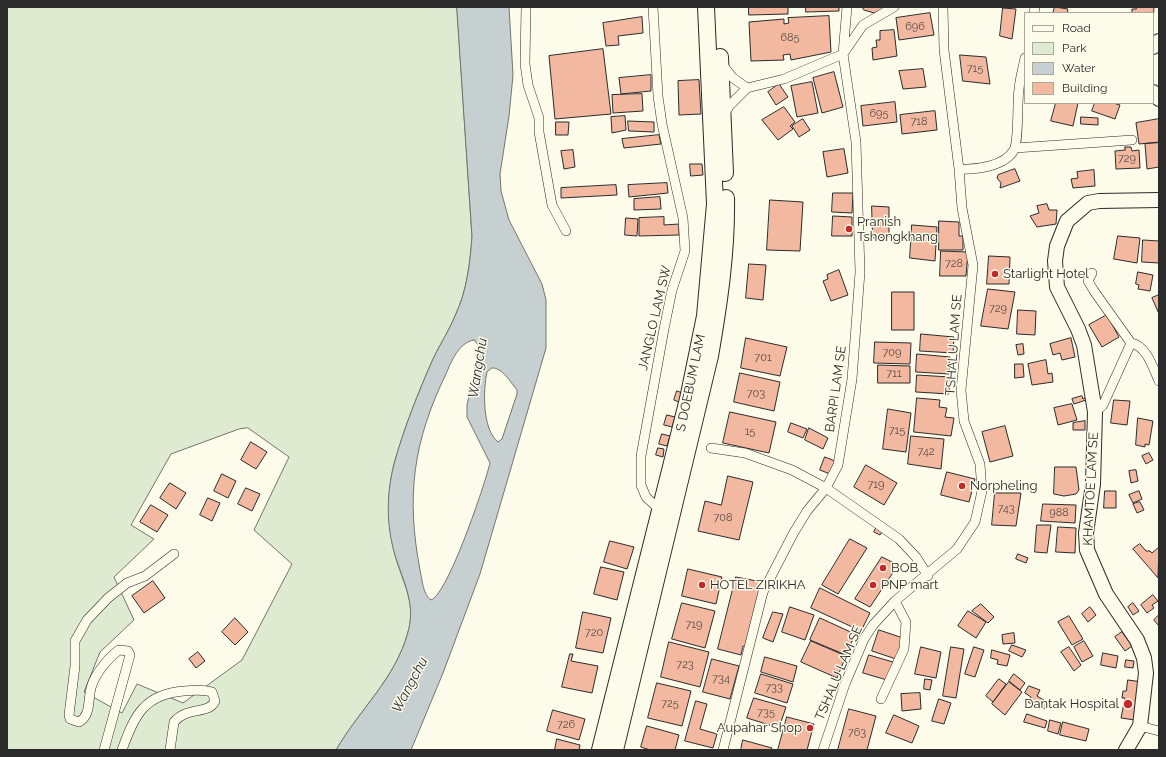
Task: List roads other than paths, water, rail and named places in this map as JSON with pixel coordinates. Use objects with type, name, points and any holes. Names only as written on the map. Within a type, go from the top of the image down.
[{"type":"highway","name":"S DOEBUM LAM","points":[[600,750],[688,399],[705,316],[713,241],[715,204],[706,7]]},
{"type":"highway","name":"S DOEBUM LAM","points":[[615,750],[710,356],[717,316],[726,204],[724,116],[717,7]]},
{"type":"main road","name":"KHAMTOE LAM SE","points":[[1126,750],[1140,726],[1146,673],[1144,658],[1137,640],[1106,594],[1087,550],[1086,533],[1093,484],[1094,412],[1084,345],[1058,286],[1055,261],[1057,246],[1067,221],[1088,202],[1159,200]]},
{"type":"street","points":[[526,7],[526,64],[528,85],[539,118],[539,132],[552,206],[566,231]]},
{"type":"street","name":"JANGLO LAM SW","points":[[653,7],[658,96],[662,124],[683,218],[685,251],[672,290],[641,456],[641,484],[646,497],[660,510]]},
{"type":"street","name":"BARPI LAM SE","points":[[723,750],[764,592],[793,534],[807,511],[826,488],[838,465],[852,379],[860,272],[856,142],[842,54],[847,7]]},
{"type":"street","points":[[724,116],[730,105],[747,88],[784,79],[842,54],[863,25],[894,7]]},
{"type":"street","name":"TSHALU LAM SE","points":[[823,750],[845,684],[864,639],[873,625],[895,601],[928,576],[957,549],[975,522],[982,491],[980,464],[964,421],[961,390],[973,264],[962,208],[959,169],[944,50],[943,7]]},
{"type":"street","points":[[720,61],[733,78],[747,88]]},
{"type":"street","points":[[959,169],[967,170],[996,164],[1007,159],[1015,148],[1019,88],[1024,63]]},
{"type":"street","points":[[1015,148],[1132,140]]},
{"type":"street","points":[[1092,273],[1088,281],[1094,291],[1131,343],[1135,344],[1146,354],[1159,381]]},
{"type":"street","points":[[1094,412],[1103,405],[1131,343]]},
{"type":"street","points":[[711,448],[745,453],[792,470],[826,488],[900,539],[912,552],[928,576]]},
{"type":"street","points":[[104,750],[130,655],[128,651],[119,650],[108,659],[92,685],[85,718],[79,722],[75,722],[70,719],[69,715],[75,666],[75,641],[87,620],[108,598],[127,583],[145,576],[174,554]]},
{"type":"street","points":[[881,699],[904,649],[906,622],[895,601]]},
{"type":"street","points":[[122,750],[130,725],[141,711],[153,700],[168,692],[204,690],[212,692],[215,701],[213,705],[208,708],[186,712],[174,722],[170,750]]},
{"type":"street","points":[[1140,726],[1159,731]]},
{"type":"water","name":"Wangchu","points":[[457,7],[509,7],[513,75],[509,116],[500,174],[501,191],[509,220],[542,284],[546,300],[546,348],[480,574],[443,673],[411,750],[336,750],[345,735],[386,679],[395,664],[408,632],[410,621],[409,599],[393,548],[389,527],[388,506],[390,485],[394,464],[402,437],[433,359],[453,322],[462,297],[469,267],[472,237]],"holes":[[[474,340],[479,346],[479,350],[467,405],[467,417],[490,463],[474,514],[456,560],[447,579],[438,593],[431,600],[428,598],[423,586],[416,543],[413,493],[415,470],[426,423],[450,364],[460,348],[464,344]],[[492,368],[496,368],[503,373],[517,390],[502,439],[498,442],[489,428],[485,409],[487,372]]]},
{"type":"place","name":"Pranish Tshongkhang","points":[[849,229]]},
{"type":"place","name":"Starlight Hotel","points":[[995,274]]},
{"type":"place","name":"Norpheling","points":[[962,486]]},
{"type":"place","name":"BOB","points":[[883,568]]},
{"type":"place","name":"HOTEL ZIRIKHA","points":[[702,585]]},
{"type":"place","name":"PNP mart","points":[[873,585]]},
{"type":"place","name":"Dantak Hospital","points":[[1128,704]]},
{"type":"place","name":"Aupahar Shop","points":[[810,728]]}]
